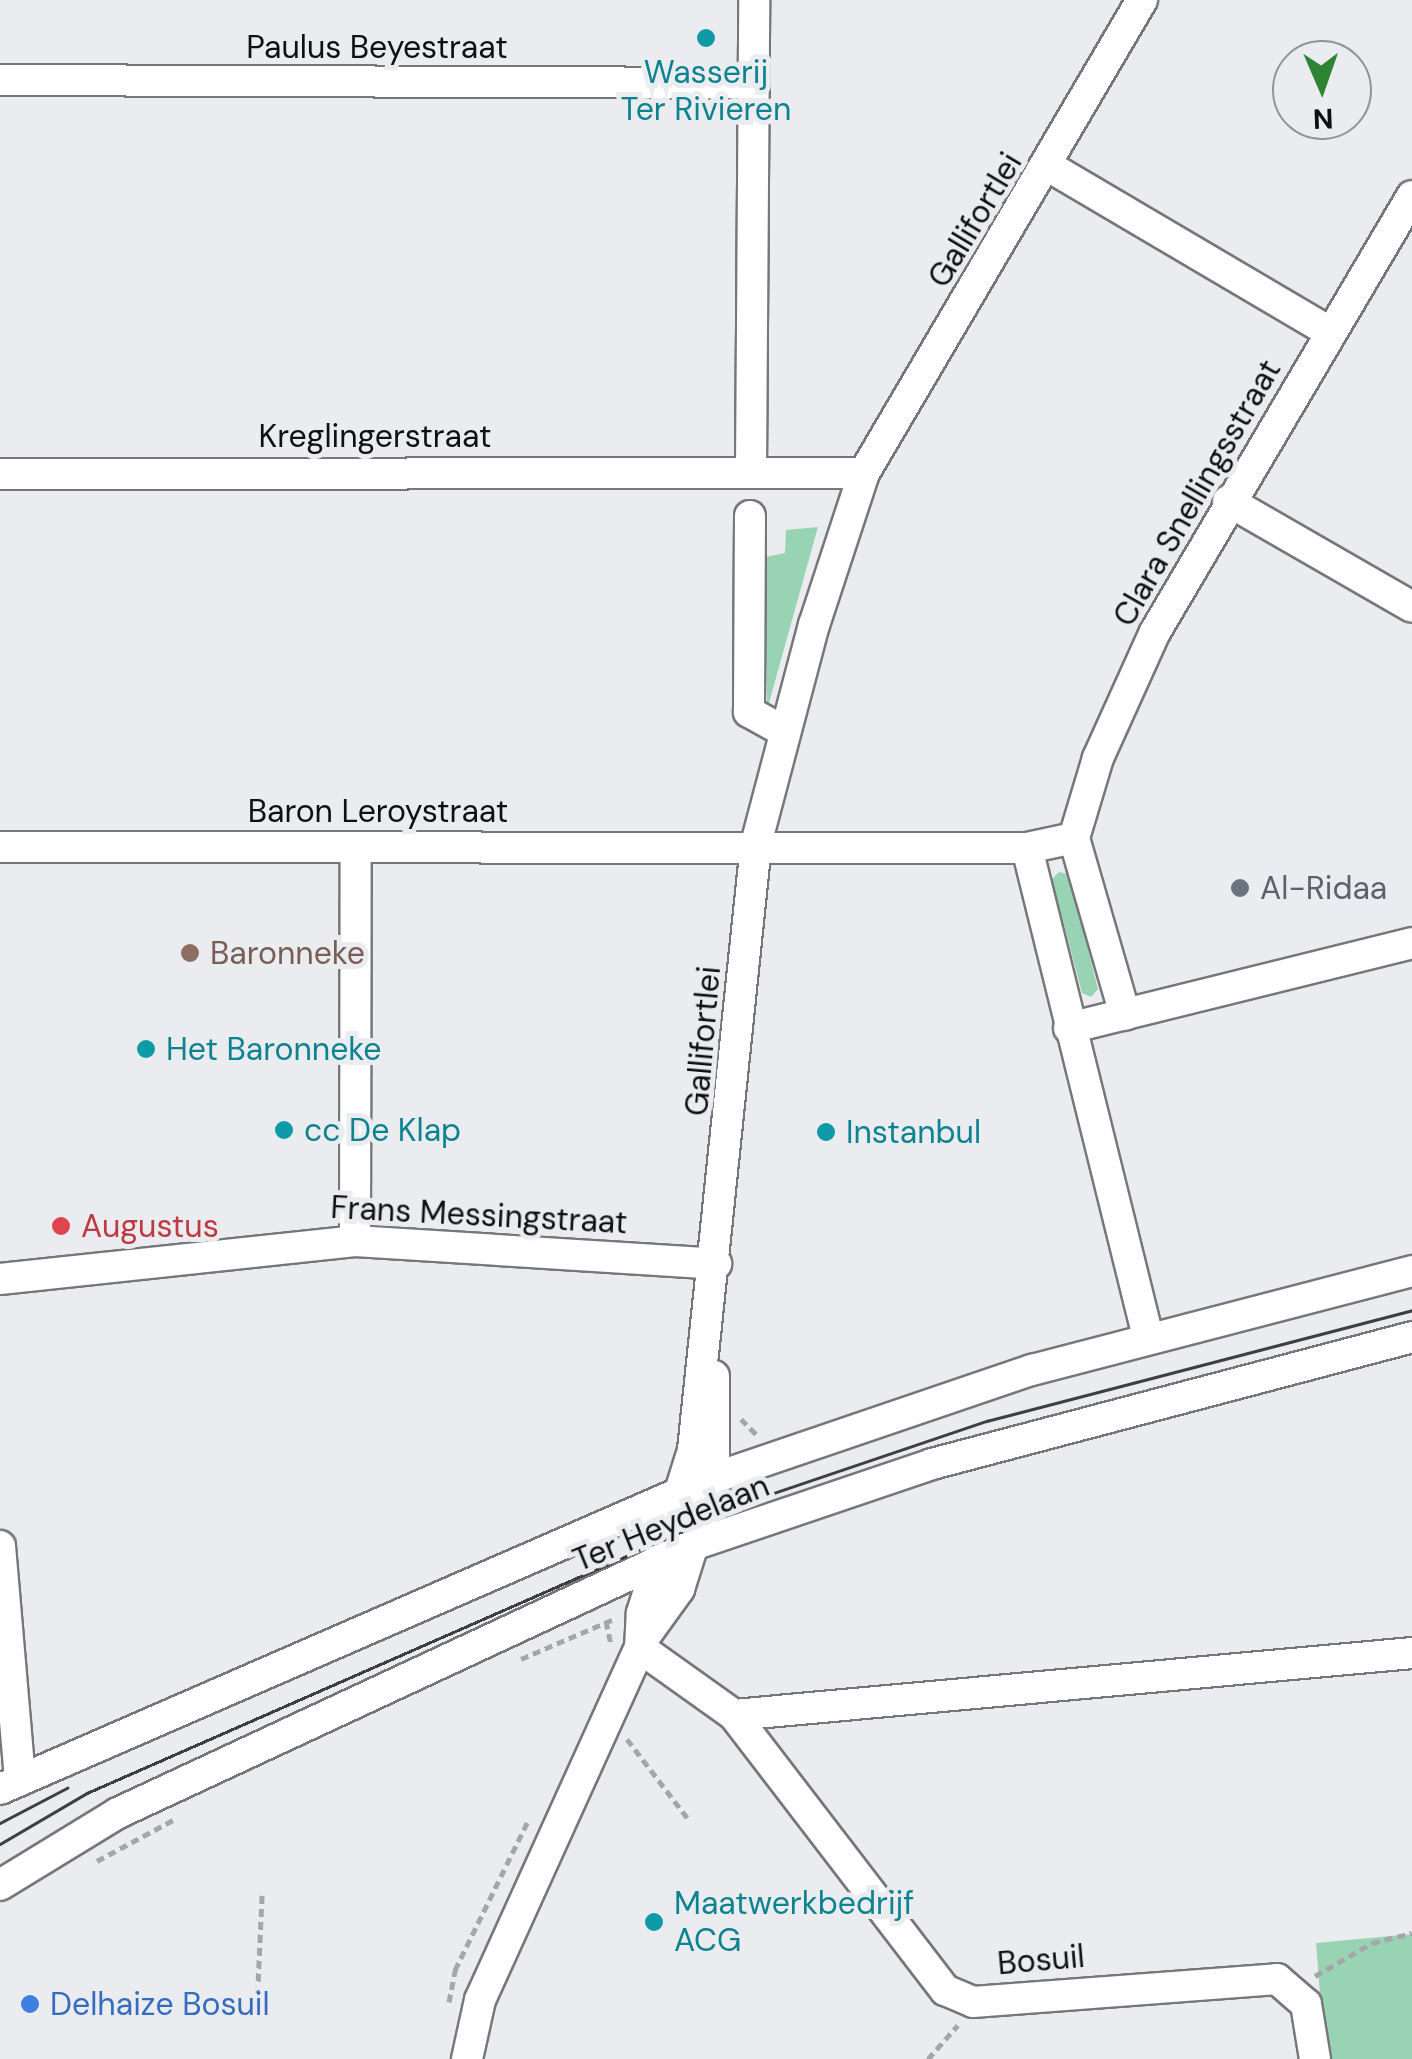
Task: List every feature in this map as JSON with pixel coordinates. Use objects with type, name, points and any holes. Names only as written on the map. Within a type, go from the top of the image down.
[{"type":"street","points":[[754,0],[751,469],[864,473]]},
{"type":"street","name":"Gallifortlei","points":[[467,2059],[480,2000],[642,1643],[658,1559],[680,1493],[705,1360],[756,844],[782,731],[864,473],[1048,166],[1142,0]]},
{"type":"street","name":"Paulus Beyestraat","points":[[0,80],[753,83]]},
{"type":"street","points":[[1048,166],[1330,332]]},
{"type":"street","name":"Clara Snellingsstraat","points":[[1074,838],[1122,706],[1228,502],[1412,196]]},
{"type":"street","name":"Kreglingerstraat","points":[[0,474],[751,469]]},
{"type":"street","points":[[1228,502],[1412,606]]},
{"type":"street","points":[[750,516],[749,712],[782,731]]},
{"type":"street","points":[[1125,1015],[1074,838],[1027,848],[1148,1337]]},
{"type":"street","name":"Baron Leroystraat","points":[[0,847],[756,844],[1027,848]]},
{"type":"street","points":[[355,1240],[356,847]]},
{"type":"street","points":[[1069,1028],[1412,943]]},
{"type":"street","name":"Frans Messingstraat","points":[[0,1279],[355,1240],[716,1264]]},
{"type":"street","name":"Ter Heydelaan","points":[[10,1784],[714,1478],[1148,1337],[1412,1271]]},
{"type":"street","name":"Ter Heydelaan","points":[[0,1885],[118,1813],[696,1544],[948,1460],[1412,1337]]},
{"type":"street","name":"Gallifortlei","points":[[642,1643],[661,1624],[696,1544],[714,1478],[717,1380],[705,1360]]},
{"type":"street","points":[[0,1546],[10,1784]]},
{"type":"street","name":"Bosuil","points":[[642,1643],[734,1715],[945,1990],[973,2002],[1242,1978],[1294,1989]]},
{"type":"street","points":[[734,1715],[1412,1653]]},
{"type":"street","points":[[1294,1989],[1315,2059]]},
{"type":"path","points":[[625,1737],[688,1820]]},
{"type":"path","points":[[257,2007],[262,1894]]},
{"type":"path","points":[[1294,1989],[1372,1943],[1412,1933]]},
{"type":"path","points":[[928,2059],[973,2002]]},
{"type":"green space","points":[[818,527],[767,710],[766,557],[785,553],[786,530]]},
{"type":"green space","points":[[1059,872],[1069,874],[1098,989],[1091,997],[1082,993],[1052,879]]},
{"type":"green space","points":[[1412,1934],[1412,2059],[1325,2059],[1316,1943]]},
{"type":"tram line","points":[[0,1844],[87,1793],[756,1499],[987,1421],[1412,1310]]},
{"type":"tram line","points":[[0,1823],[67,1788]]},
{"type":"place","name":"Wasserij Ter Rivieren","points":[[706,38]]},
{"type":"place","name":"Al-Ridaa","points":[[1240,888]]},
{"type":"place","name":"Baronneke","points":[[190,953]]},
{"type":"place","name":"Het Baronneke","points":[[146,1049]]},
{"type":"place","name":"cc De Klap","points":[[284,1130]]},
{"type":"place","name":"Instanbul","points":[[826,1132]]},
{"type":"place","name":"Augustus","points":[[61,1226]]},
{"type":"place","name":"Maatwerkbedrijf ACG","points":[[654,1922]]},
{"type":"place","name":"Delhaize Bosuil","points":[[30,2004]]}]
